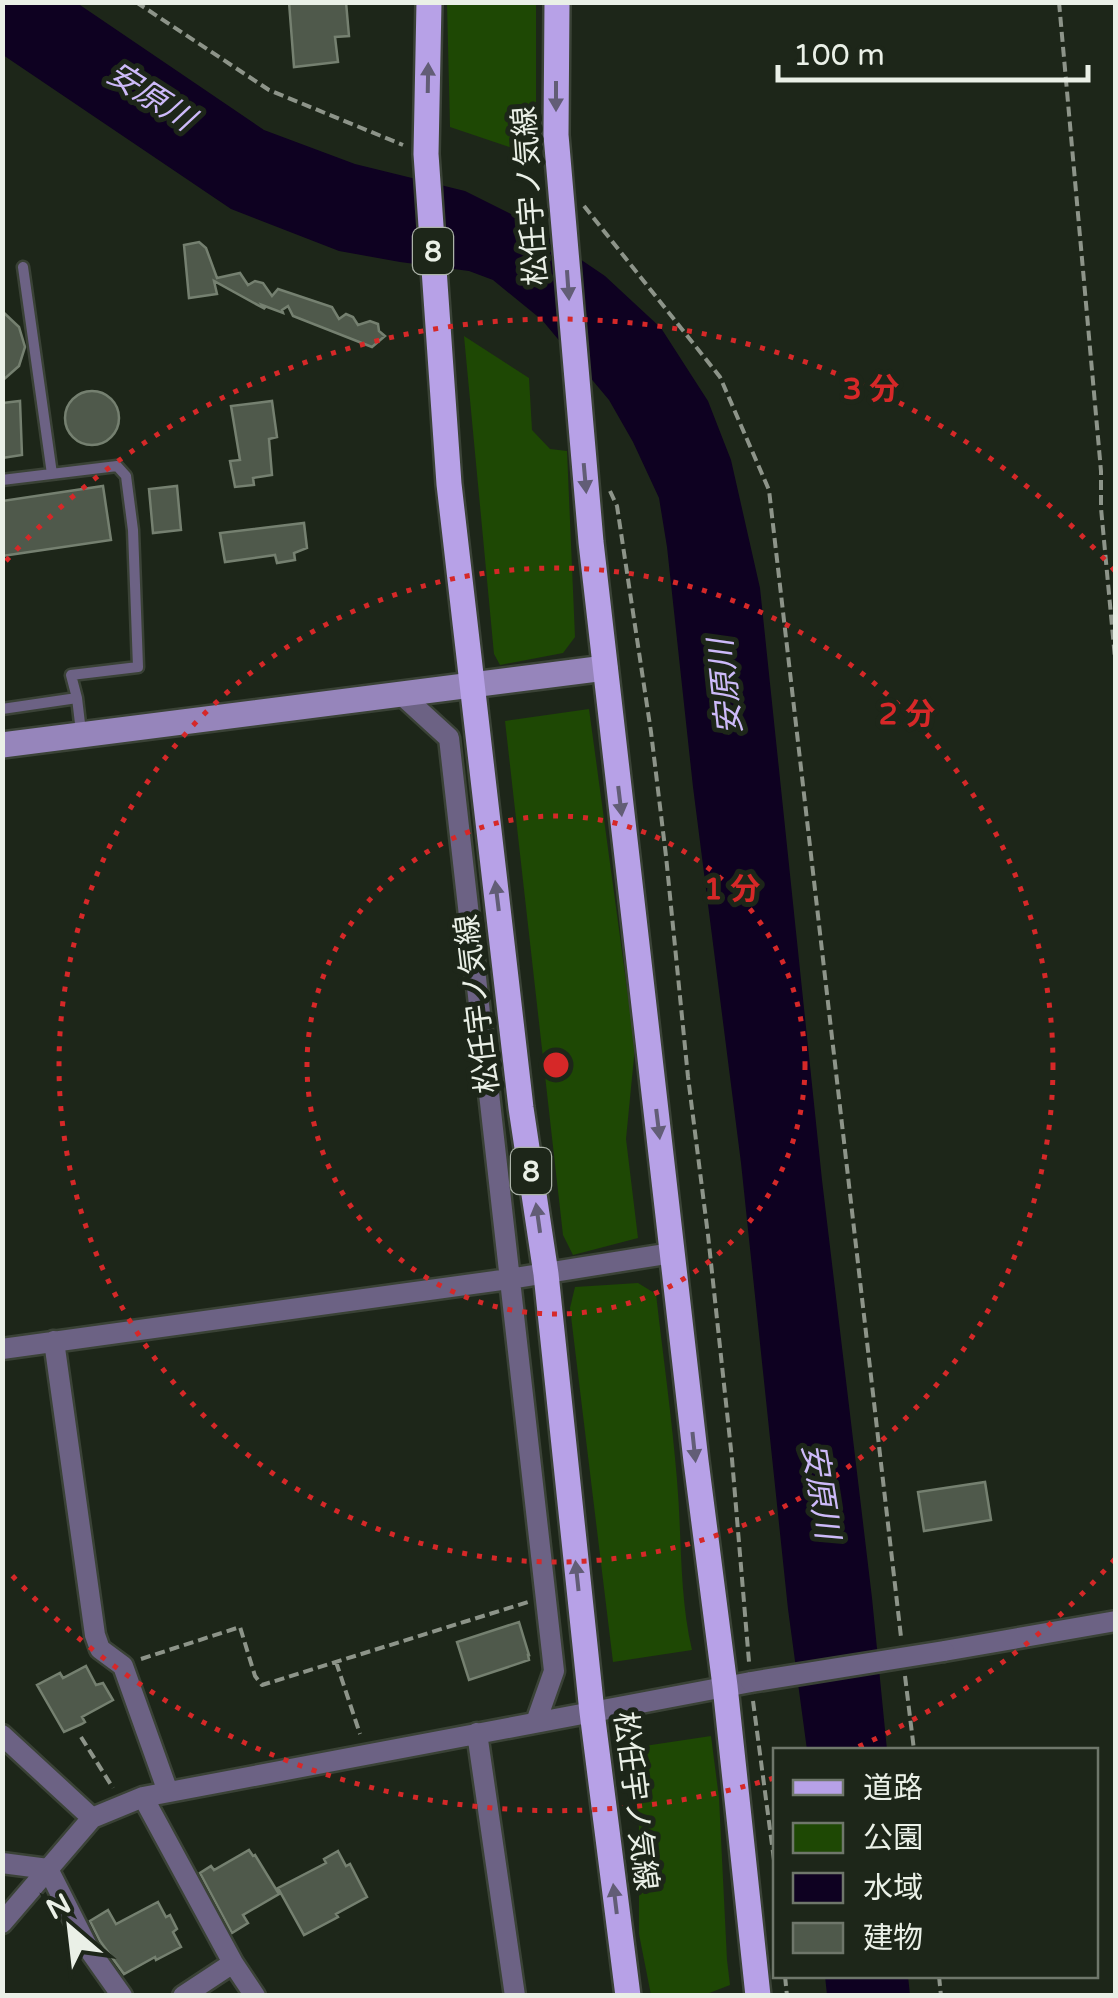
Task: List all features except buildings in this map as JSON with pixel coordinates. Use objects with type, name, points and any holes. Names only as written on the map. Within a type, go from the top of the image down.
[{"type":"main road","name":"松任宇ノ気線","points":[[429,2],[426,154],[449,484],[521,1108],[546,1274],[592,1712],[628,1996]]},
{"type":"main road","name":"松任宇ノ気線","points":[[556,2],[556,135],[605,668],[758,1996]]},
{"type":"street","points":[[2,745],[605,668]]},
{"type":"street","points":[[402,695],[449,738],[554,1670],[536,1722]]},
{"type":"street","points":[[2,1349],[672,1253]]},
{"type":"street","points":[[54,1341],[95,1635],[100,1650],[122,1666],[168,1792]]},
{"type":"street","points":[[2,1923],[92,1818],[133,1801],[725,1686],[1116,1621]]},
{"type":"street","points":[[478,1733],[515,1996]]},
{"type":"street","points":[[2,1735],[92,1818]]},
{"type":"street","points":[[133,1801],[255,1996]]},
{"type":"street","points":[[2,1863],[48,1869]]},
{"type":"street","points":[[48,1869],[88,1948],[122,1996]]},
{"type":"street","points":[[183,1996],[233,1963]]},
{"type":"lane","points":[[23,267],[52,474]]},
{"type":"lane","points":[[2,480],[116,466],[126,476],[133,530],[138,667],[72,675],[81,735]]},
{"type":"lane","points":[[2,709],[76,698]]},
{"type":"path","points":[[136,2],[269,90],[426,154]]},
{"type":"path","points":[[1060,2],[1116,670]]},
{"type":"path","points":[[584,206],[720,377],[768,490],[902,1652]]},
{"type":"path","points":[[610,489],[617,506],[654,750],[732,1459],[751,1682],[773,1852]]},
{"type":"path","points":[[122,1666],[240,1627],[255,1676],[262,1685],[546,1596]]},
{"type":"path","points":[[336,1662],[367,1754]]},
{"type":"path","points":[[905,1672],[914,1748]]},
{"type":"path","points":[[81,1737],[133,1801]]},
{"type":"green space","points":[[447,3],[536,3],[536,156],[450,127]]},
{"type":"green space","points":[[464,336],[529,378],[532,430],[550,449],[567,451],[575,637],[563,653],[500,665],[494,654]]},
{"type":"green space","points":[[589,709],[635,1047],[626,1139],[638,1238],[573,1255],[563,1235],[505,721]]},
{"type":"green space","points":[[638,1283],[656,1294],[692,1650],[613,1662],[570,1308],[575,1287]]},
{"type":"green space","points":[[711,1736],[719,1798],[730,1985],[704,1995],[651,1995],[639,1934],[639,1828],[631,1748]]},
{"type":"water","name":"安原川","points":[[2,3],[77,3],[264,130],[355,164],[465,191],[521,219],[605,276],[661,328],[708,401],[731,460],[760,588],[887,1748],[807,1748],[667,547],[659,498],[633,442],[609,400],[542,320],[493,280],[469,271],[339,251],[231,209],[3,55]]},
{"type":"water","points":[[825,1978],[908,1978],[910,1995],[827,1995]]}]
